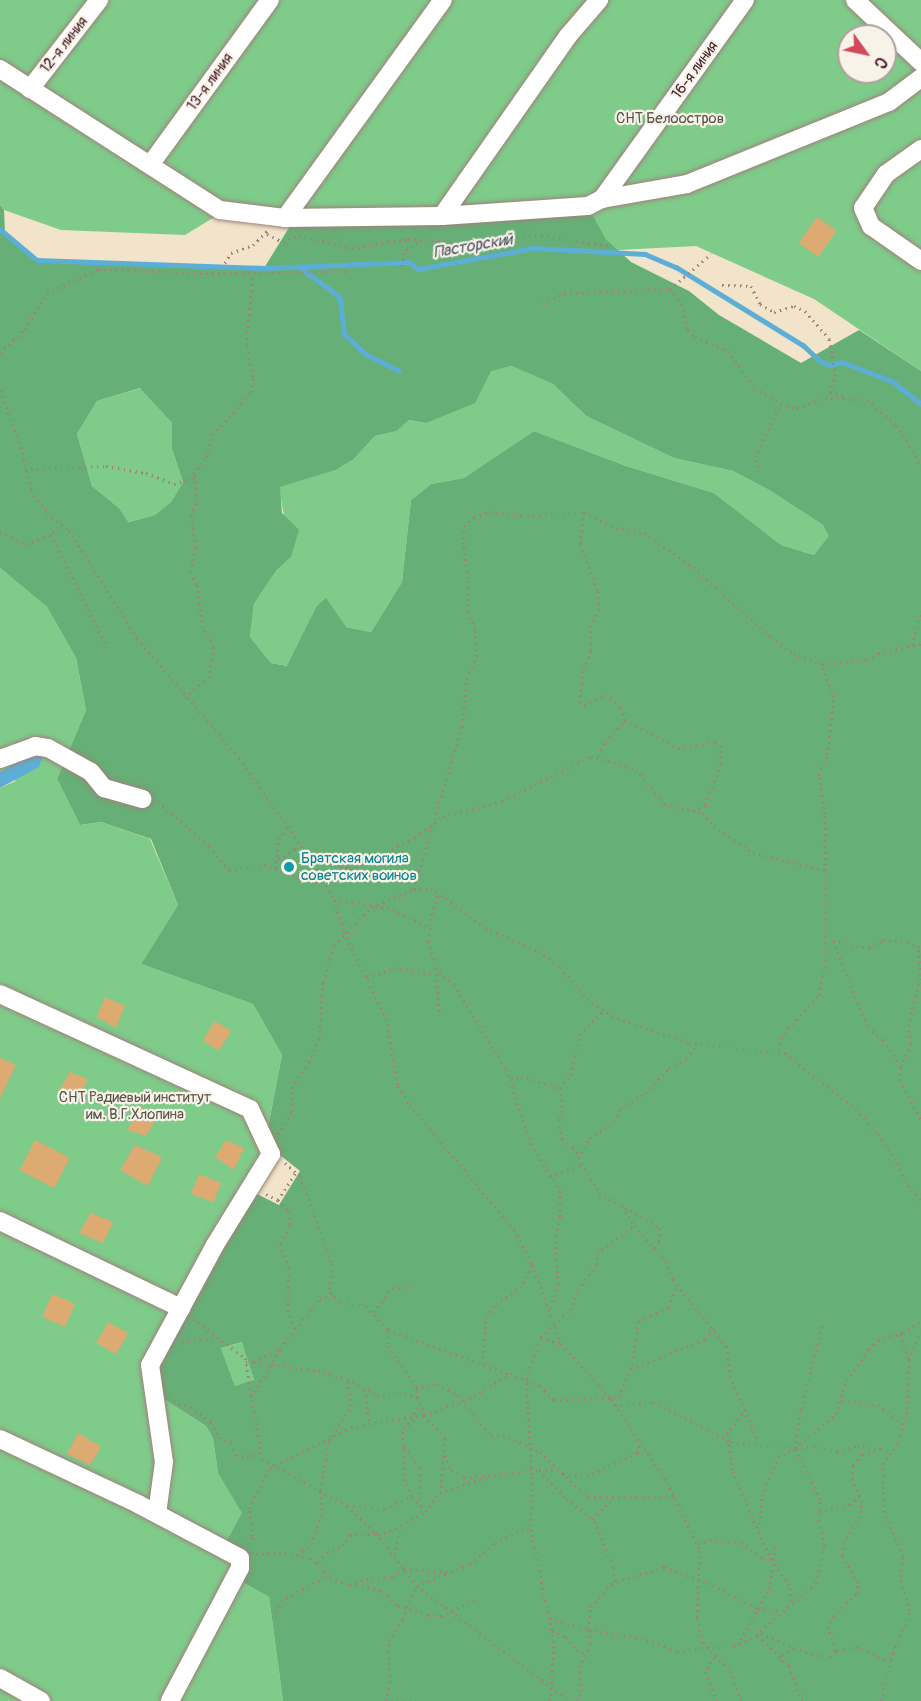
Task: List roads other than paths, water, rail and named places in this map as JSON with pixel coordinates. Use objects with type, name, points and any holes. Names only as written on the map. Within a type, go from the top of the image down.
[{"type":"street","name":"12-я линия","points":[[30,89],[99,0]]},
{"type":"street","name":"13-я линия","points":[[150,165],[270,0]]},
{"type":"street","points":[[279,221],[443,0]]},
{"type":"street","points":[[442,216],[568,36],[599,0]]},
{"type":"street","name":"16-я линия","points":[[602,199],[745,0]]},
{"type":"street","points":[[855,0],[921,62]]},
{"type":"street","points":[[0,69],[220,210],[279,221],[571,210],[602,199],[687,184],[889,102],[921,78]]},
{"type":"street","points":[[921,149],[886,174],[863,208],[871,226],[921,261]]},
{"type":"street","points":[[0,759],[35,746],[48,748],[91,772],[104,788],[142,799]]},
{"type":"street","points":[[0,993],[250,1109],[271,1153],[150,1365],[150,1384],[164,1462],[157,1514]]},
{"type":"street","points":[[0,1221],[181,1308]]},
{"type":"street","points":[[0,1439],[241,1557],[240,1568],[170,1701]]},
{"type":"street","points":[[0,1678],[41,1701]]},
{"type":"water","points":[[37,752],[43,755],[39,767],[0,788],[0,772]]},
{"type":"waterway","name":"Пасторский","points":[[0,229],[37,260],[265,268],[409,262],[418,269],[533,248],[645,254],[676,267],[803,345],[820,361],[830,365],[842,362],[892,381],[921,404]]},
{"type":"waterway","points":[[301,268],[340,297],[345,335],[366,354],[399,371]]},
{"type":"place","name":"Братская могила советских воинов","points":[[289,867]]},
{"type":"park label","name":"СНТ Белоостров","points":[[670,119]]},
{"type":"park label","name":"СНТ Радиевый институт им. В.Г.Хлопина","points":[[135,1106]]}]
